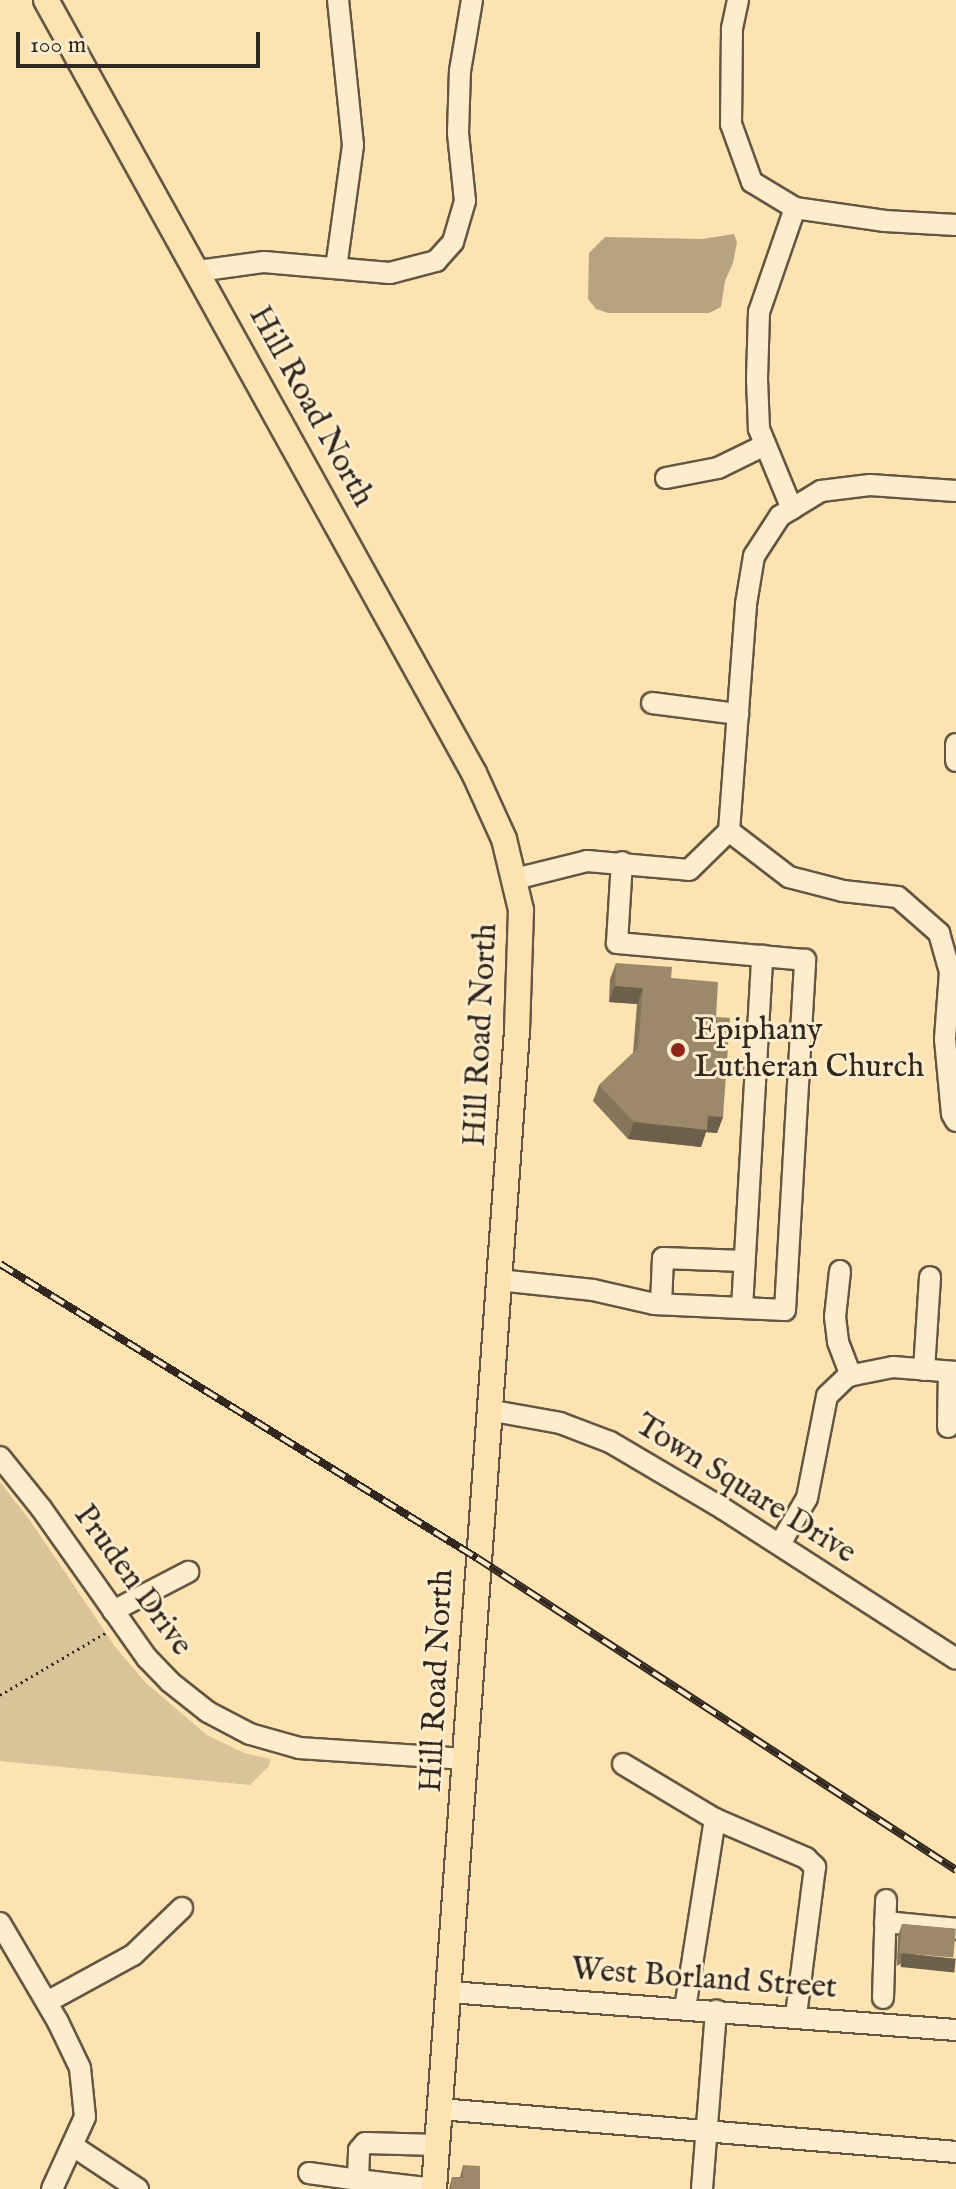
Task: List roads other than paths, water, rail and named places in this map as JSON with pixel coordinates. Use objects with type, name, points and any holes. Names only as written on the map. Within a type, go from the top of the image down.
[{"type":"main road","name":"Hill Road North","points":[[46,0],[474,773],[504,839],[521,910],[521,959],[434,2189]]},
{"type":"street","points":[[336,268],[353,145],[338,0]]},
{"type":"street","points":[[198,271],[264,262],[390,273],[415,269],[436,261],[453,242],[465,201],[458,133],[460,71],[472,0]]},
{"type":"street","points":[[738,0],[731,43],[731,124],[736,146],[752,182],[795,208],[885,221],[956,225]]},
{"type":"street","points":[[792,509],[759,429],[758,404],[759,312],[795,208]]},
{"type":"street","points":[[666,478],[718,468],[765,445]]},
{"type":"street","points":[[515,879],[563,865],[622,862],[689,870],[729,831],[746,604],[754,556],[780,516],[821,491],[870,485],[956,491]]},
{"type":"street","points":[[652,703],[738,714]]},
{"type":"street","points":[[956,744],[956,761]]},
{"type":"street","points":[[729,831],[789,877],[843,891],[898,897],[939,933],[950,972],[952,1114],[956,1121]]},
{"type":"street","points":[[498,1280],[593,1290],[661,1304],[785,1310],[805,960],[617,943],[622,862]]},
{"type":"street","points":[[742,1308],[762,956]]},
{"type":"street","points":[[661,1304],[663,1258],[744,1261]]},
{"type":"street","points":[[840,1271],[835,1317],[838,1342],[851,1376]]},
{"type":"street","points":[[924,1370],[930,1277]]},
{"type":"street","points":[[780,1544],[807,1498],[827,1396],[851,1376],[893,1367],[952,1372],[948,1427]]},
{"type":"street","name":"Town Square Drive","points":[[488,1410],[587,1431],[664,1472],[956,1659]]},
{"type":"street","name":"Pruden Drive","points":[[0,1457],[41,1508],[117,1617],[170,1682],[208,1712],[250,1734],[321,1751],[466,1759]]},
{"type":"street","points":[[117,1617],[188,1572]]},
{"type":"street","points":[[623,1764],[715,1819],[806,1858],[815,1867],[796,2016]]},
{"type":"street","points":[[685,2009],[715,1819]]},
{"type":"street","points":[[883,1998],[886,1900]]},
{"type":"street","points":[[47,2002],[133,1955],[182,1908]]},
{"type":"street","points":[[885,1922],[956,1929]]},
{"type":"street","points":[[0,1923],[47,2002],[80,2068],[85,2117],[52,2189]]},
{"type":"street","name":"West Borland Street","points":[[449,1992],[956,2030]]},
{"type":"street","points":[[702,2189],[716,2011]]},
{"type":"street","points":[[440,2109],[956,2152]]},
{"type":"street","points":[[358,2180],[359,2150],[365,2143],[437,2145]]},
{"type":"street","points":[[73,2146],[138,2189]]},
{"type":"street","points":[[309,2173],[434,2189]]},
{"type":"railway","points":[[0,1264],[477,1558],[956,1870]]},
{"type":"place","name":"Epiphany Lutheran Church","points":[[678,1050]]}]
